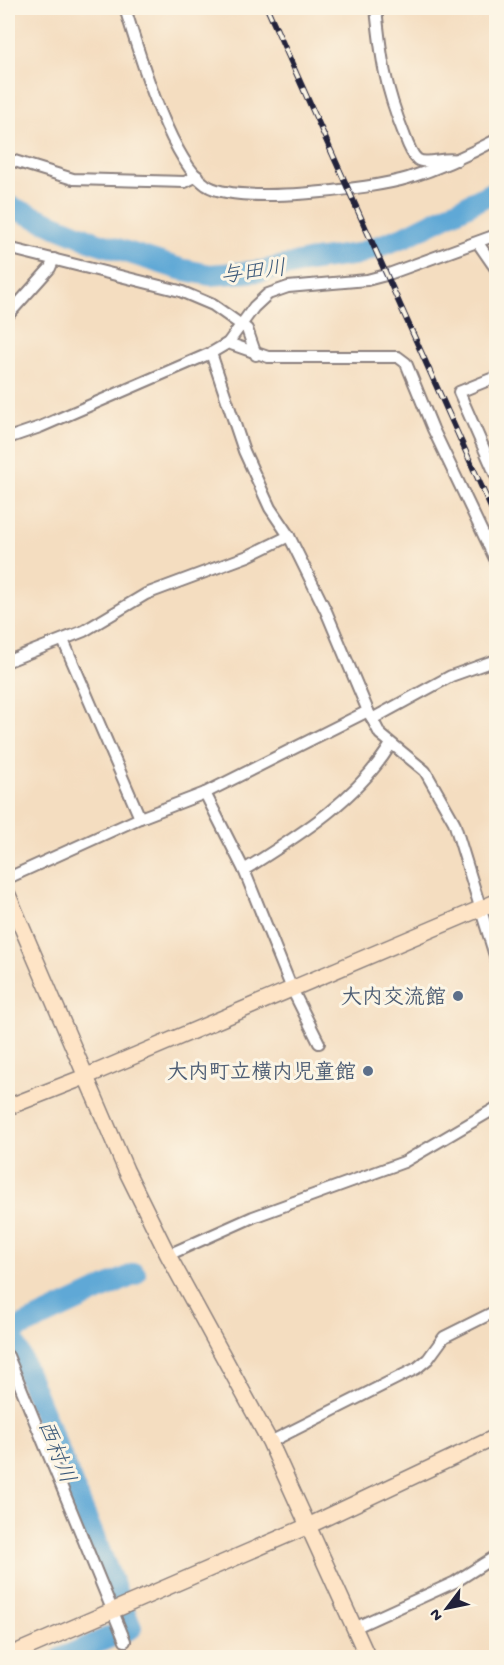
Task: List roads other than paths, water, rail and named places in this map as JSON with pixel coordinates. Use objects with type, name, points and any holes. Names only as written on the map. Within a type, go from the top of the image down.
[{"type":"street","points":[[124,8],[165,120],[179,151],[206,185],[227,193],[286,196],[375,186],[459,160],[496,140]]},
{"type":"street","points":[[376,8],[384,81],[410,147],[417,159],[425,162],[448,157],[459,160]]},
{"type":"street","points":[[8,159],[73,179],[185,182],[197,176]]},
{"type":"street","points":[[8,438],[51,422],[211,353],[228,343],[240,325],[268,294],[288,287],[367,280],[496,235]]},
{"type":"street","points":[[478,243],[496,269]]},
{"type":"street","points":[[8,248],[180,291],[213,305],[246,329],[256,355]]},
{"type":"street","points":[[8,315],[50,268],[54,259]]},
{"type":"street","points":[[228,343],[256,355],[398,357],[406,363],[434,429],[496,561]]},
{"type":"street","points":[[211,353],[244,450],[270,508],[289,536],[326,611],[370,715],[380,734],[425,771],[454,822],[462,841],[496,959]]},
{"type":"street","points":[[496,377],[459,393],[496,476]]},
{"type":"street","points":[[8,661],[84,631],[146,594],[248,556],[289,536]]},
{"type":"street","points":[[63,640],[140,818]]},
{"type":"street","points":[[8,878],[140,818],[205,793],[451,676],[496,660]]},
{"type":"street","points":[[244,870],[317,823],[380,761],[391,744]]},
{"type":"street","points":[[205,793],[244,870],[292,989],[319,1043]]},
{"type":"street","points":[[8,895],[126,1170],[168,1255],[270,1442],[368,1658]]},
{"type":"street","points":[[8,1107],[87,1076],[496,902]]},
{"type":"street","points":[[168,1255],[273,1210],[404,1162],[496,1108]]},
{"type":"street","points":[[270,1442],[417,1368],[428,1359],[444,1337],[496,1311]]},
{"type":"street","points":[[8,1356],[115,1611],[125,1641]]},
{"type":"street","points":[[8,1656],[308,1526],[496,1437]]},
{"type":"street","points":[[354,1628],[455,1582],[496,1556]]},
{"type":"waterway","name":"与田川","points":[[8,206],[95,242],[180,269],[210,275],[262,271],[308,261],[358,254],[406,236],[496,191]]},
{"type":"waterway","name":"西村川","points":[[62,1658],[131,1628],[10,1332],[135,1274]]},
{"type":"railway","points":[[267,8],[496,519]]},
{"type":"place","name":"大内交流館","points":[[458,996]]},
{"type":"place","name":"大内町立横内児童館","points":[[368,1071]]}]
